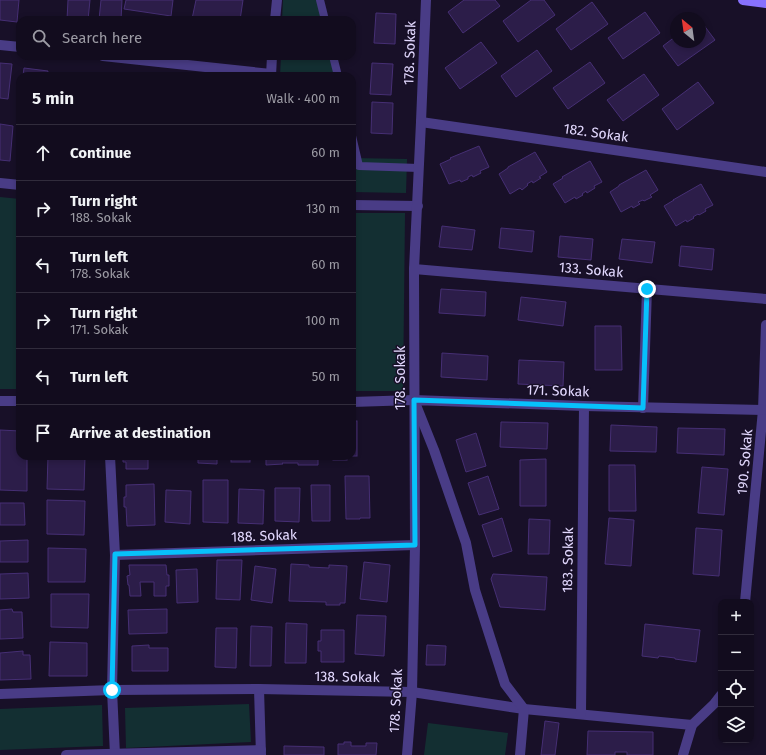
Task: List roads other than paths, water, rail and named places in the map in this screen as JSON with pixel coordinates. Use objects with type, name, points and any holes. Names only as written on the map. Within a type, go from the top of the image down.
[{"type":"main road","points":[[743,0],[766,3]]},
{"type":"street","points":[[275,16],[276,0]]},
{"type":"street","name":"178. Sokak","points":[[407,755],[412,692],[415,545],[414,269],[426,0]]},
{"type":"street","points":[[0,45],[16,47]]},
{"type":"street","points":[[138,60],[244,72]]},
{"type":"street","points":[[271,72],[272,60]]},
{"type":"street","name":"182. Sokak","points":[[421,122],[766,172]]},
{"type":"street","points":[[0,183],[16,185]]},
{"type":"street","points":[[356,205],[418,206]]},
{"type":"street","name":"133. Sokak","points":[[414,269],[766,299]]},
{"type":"street","points":[[643,408],[647,289]]},
{"type":"street","name":"190. Sokak","points":[[746,599],[763,410],[766,325]]},
{"type":"street","points":[[414,400],[434,450],[466,542],[475,590],[505,684],[524,709],[520,755]]},
{"type":"street","name":"171. Sokak","points":[[356,402],[414,400],[643,408],[763,410]]},
{"type":"street","points":[[0,401],[16,401]]},
{"type":"street","name":"183. Sokak","points":[[581,714],[584,406]]},
{"type":"street","points":[[110,460],[115,554],[112,690],[115,755]]},
{"type":"street","name":"188. Sokak","points":[[115,554],[415,545]]},
{"type":"street","points":[[66,755],[261,752],[259,688]]},
{"type":"street","name":"138. Sokak","points":[[0,694],[112,690],[259,688],[412,692],[524,709],[692,725]]},
{"type":"street","points":[[683,755],[692,725],[718,699]]},
{"type":"lane","points":[[320,0],[324,16]]},
{"type":"lane","points":[[334,60],[337,72]]},
{"type":"lane","points":[[356,153],[359,166],[419,168]]}]
